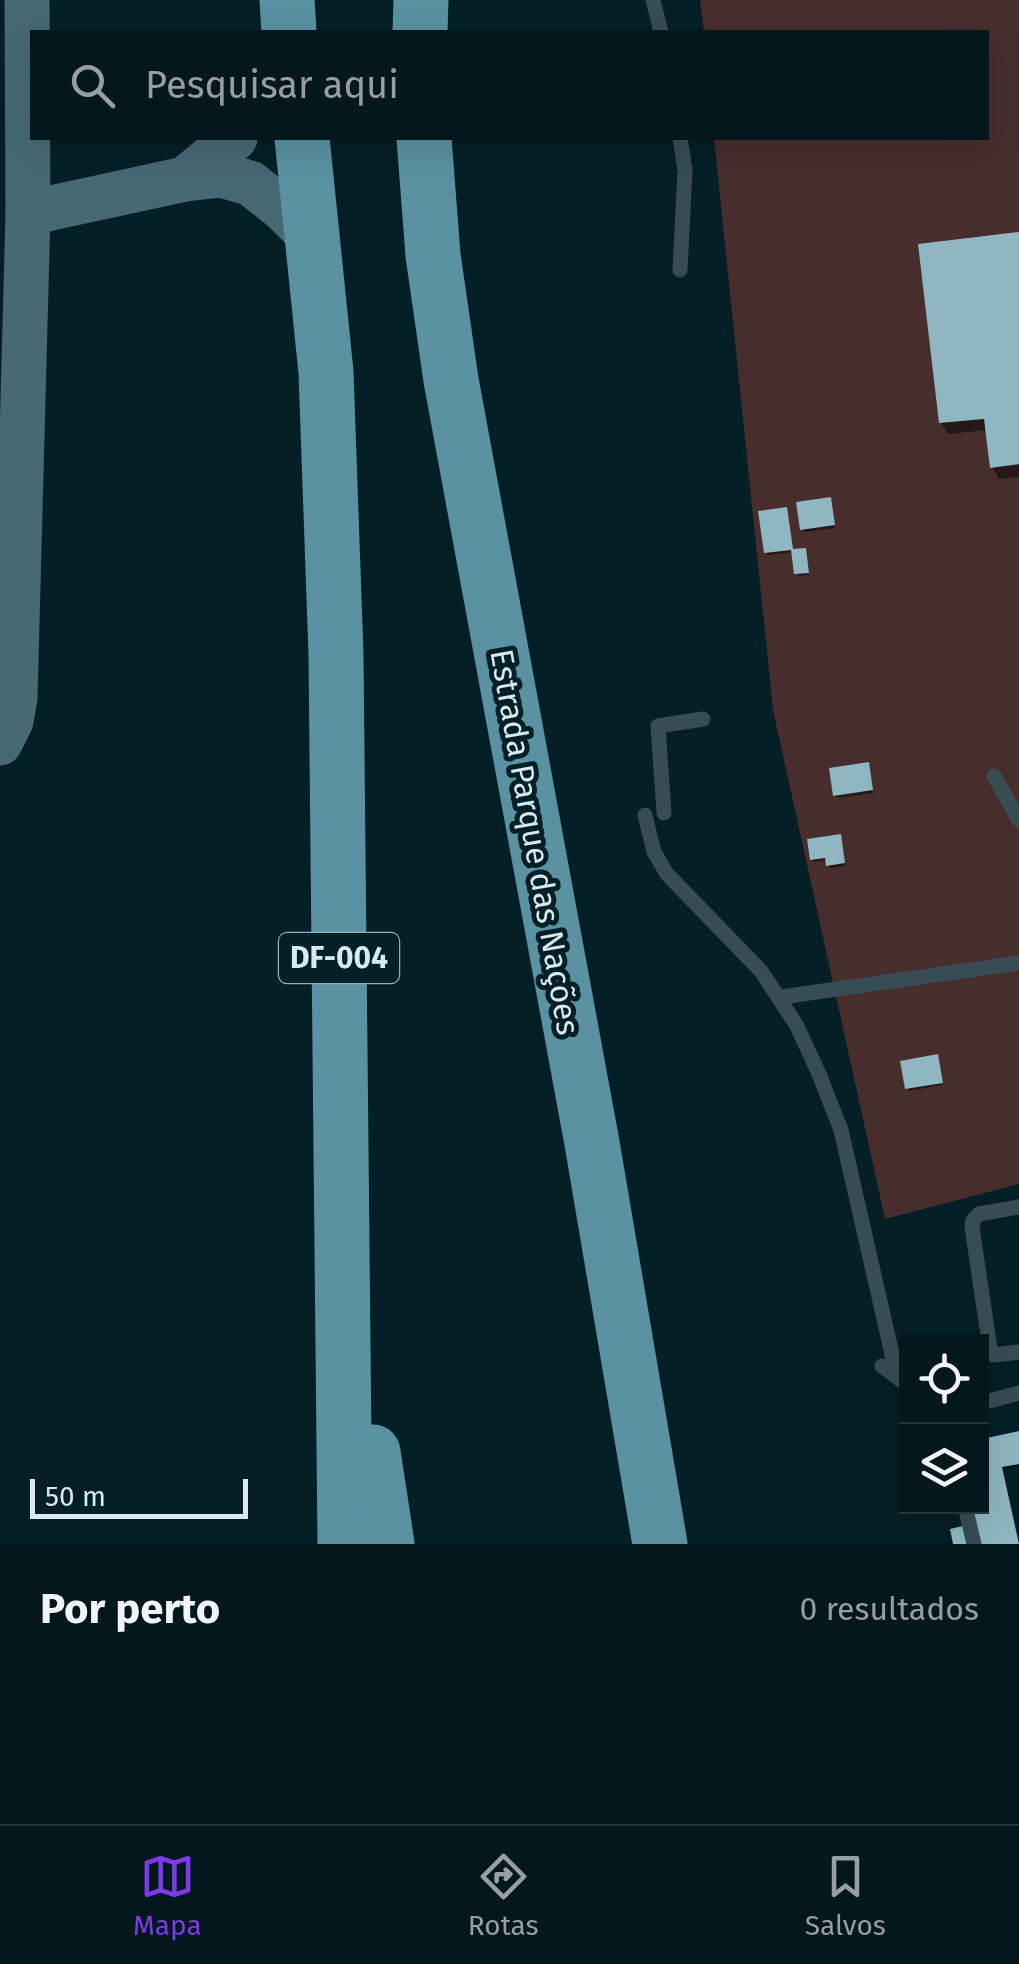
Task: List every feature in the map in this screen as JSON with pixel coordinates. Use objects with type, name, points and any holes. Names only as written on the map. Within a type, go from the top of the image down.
[{"type":"highway","points":[[286,0],[290,30]]},
{"type":"highway","points":[[420,30],[421,0]]},
{"type":"highway","name":"DF-004","points":[[302,140],[326,372],[336,654],[346,1544]]},
{"type":"highway","name":"Estrada Parque das Nações","points":[[424,140],[433,254],[451,380],[592,1144],[660,1544]]},
{"type":"highway","points":[[342,1252],[386,1544]]},
{"type":"highway","points":[[632,1544],[634,1394]]},
{"type":"street","points":[[0,744],[11,721],[7,699],[18,311],[28,214],[27,0]]},
{"type":"street","points":[[186,180],[232,140]]},
{"type":"street","points":[[28,214],[221,175],[250,183],[314,241]]},
{"type":"lane","points":[[653,0],[660,30]]},
{"type":"lane","points":[[680,140],[685,170],[680,270]]},
{"type":"lane","points":[[664,813],[658,726],[703,719]]},
{"type":"lane","points":[[994,776],[1019,820]]},
{"type":"lane","points":[[644,815],[654,852],[666,874],[762,971],[781,997],[819,1074],[841,1130],[899,1368]]},
{"type":"lane","points":[[781,997],[1019,963]]},
{"type":"lane","points":[[1019,1206],[978,1214],[972,1227],[990,1349],[1001,1356],[1019,1352]]},
{"type":"lane","points":[[882,1366],[899,1378]]},
{"type":"lane","points":[[989,1401],[1019,1394]]},
{"type":"lane","points":[[967,1514],[974,1544]]},
{"type":"shaded area","points":[[700,0],[1019,0],[1019,1184],[885,1219],[773,710],[714,140],[989,140],[989,30],[704,30]]},
{"type":"building","points":[[1019,232],[1019,464],[990,468],[984,419],[939,423],[918,244]]},
{"type":"building","points":[[831,497],[835,525],[800,530],[796,502]]},
{"type":"building","points":[[787,507],[793,549],[806,548],[809,573],[794,574],[791,550],[764,553],[758,511]]},
{"type":"building","points":[[869,762],[873,790],[833,796],[829,768]]},
{"type":"building","points":[[841,834],[845,863],[826,866],[825,858],[810,860],[807,839]]},
{"type":"building","points":[[938,1054],[943,1083],[905,1089],[900,1061]]},
{"type":"building","points":[[1019,1431],[1019,1464],[1002,1467],[1019,1544],[953,1544],[950,1529],[967,1525],[965,1514],[989,1514],[989,1437]]}]
